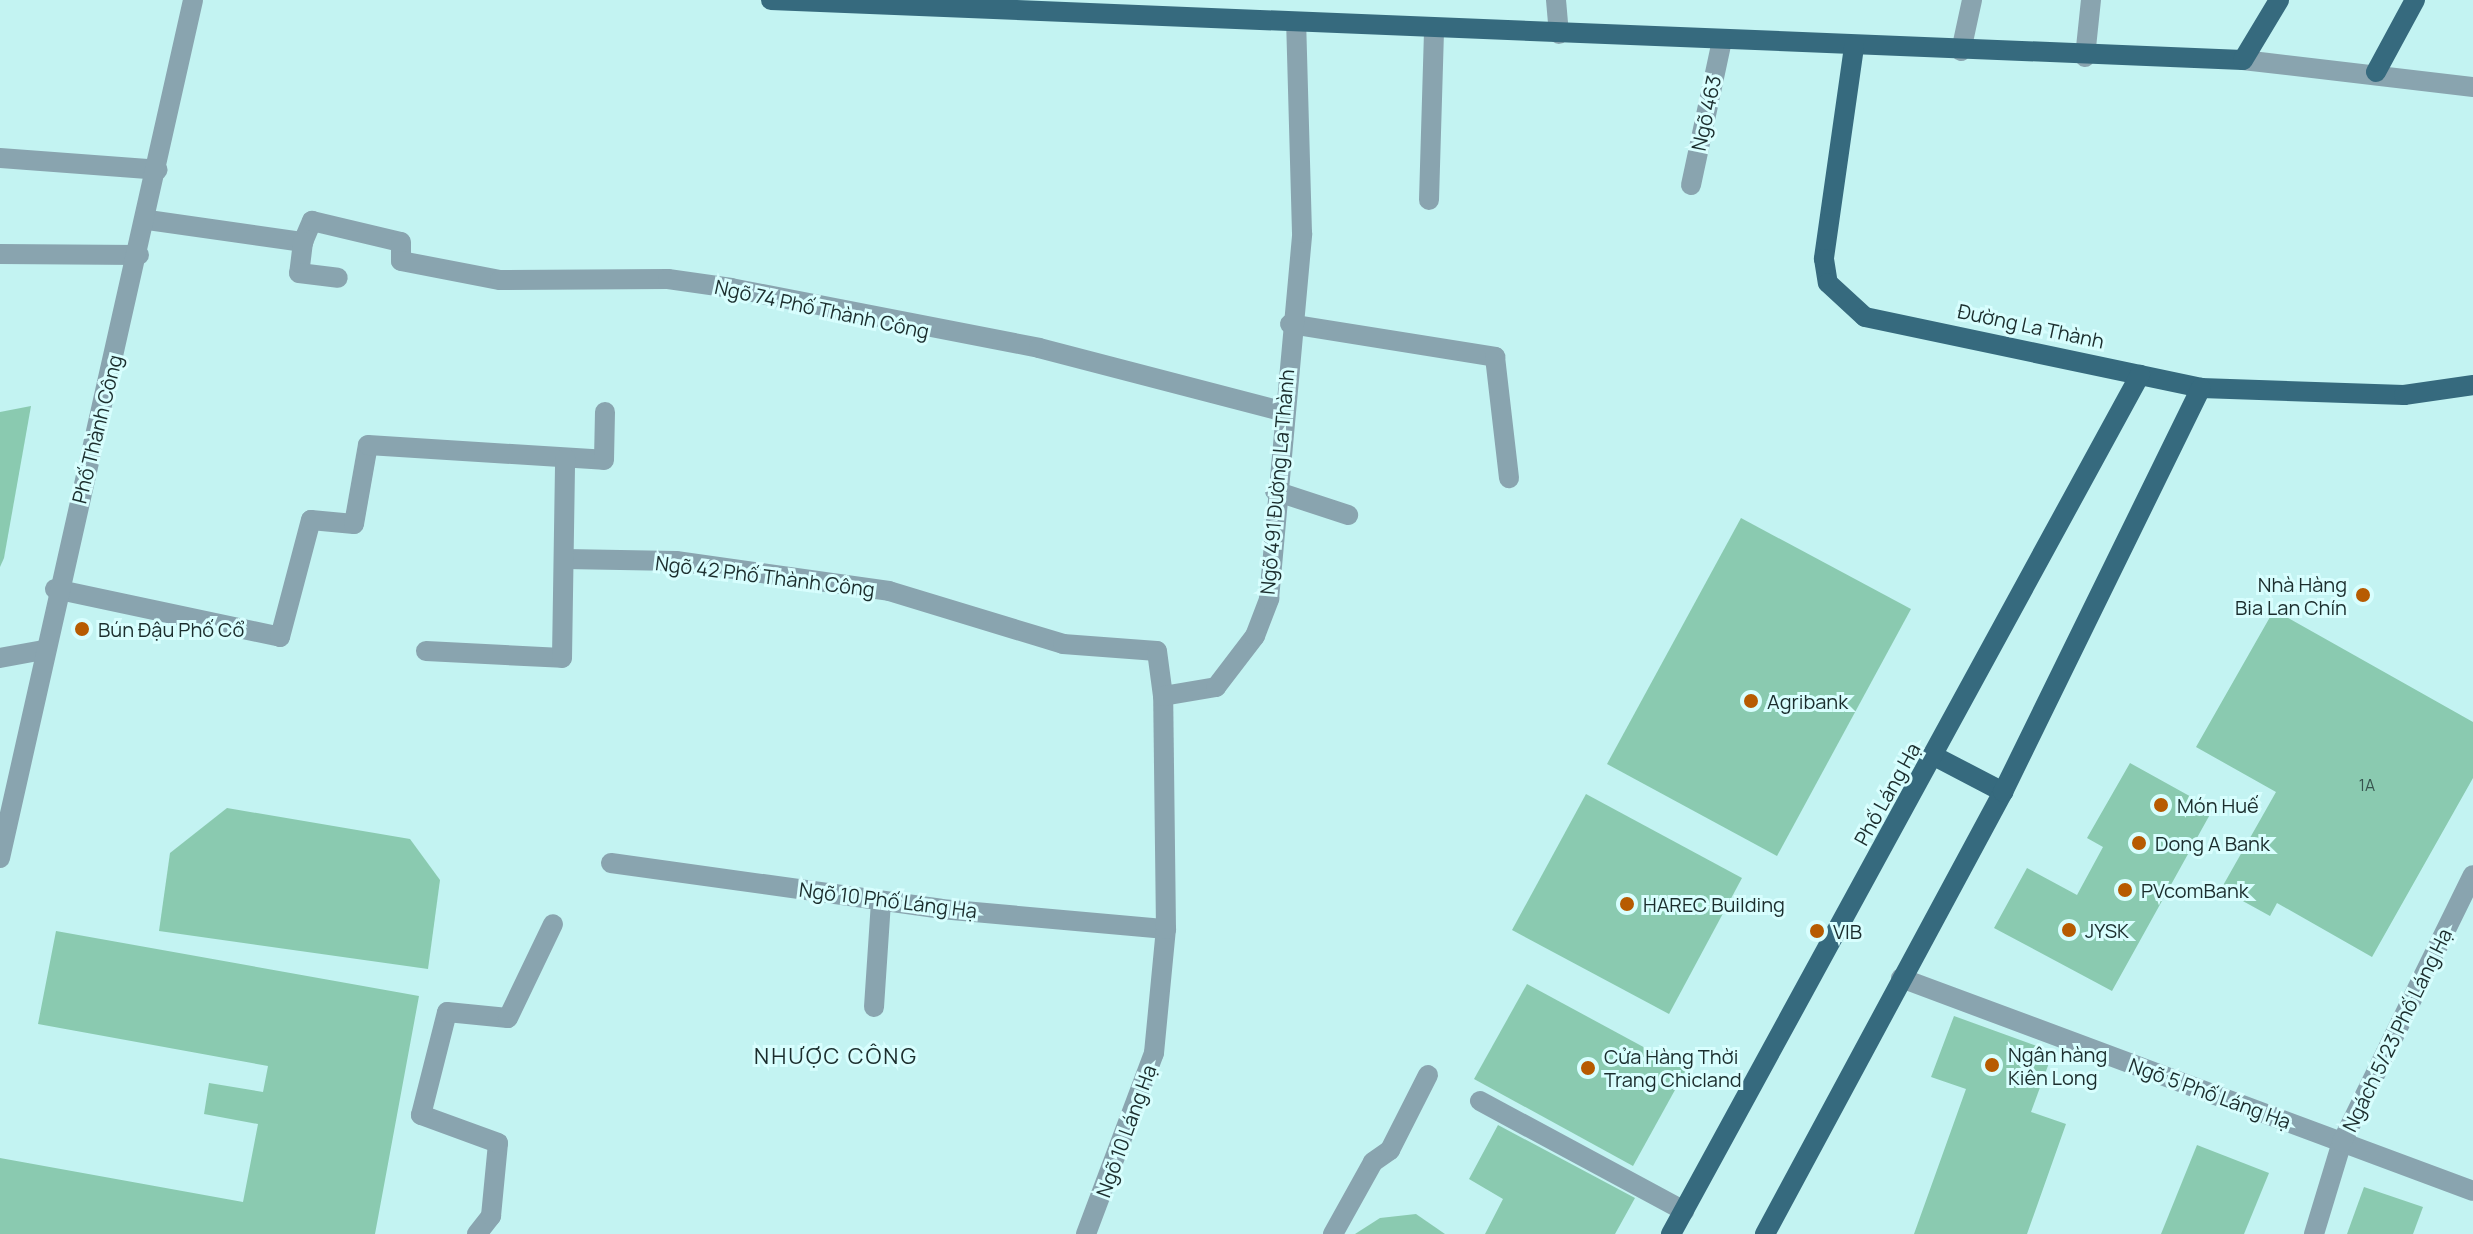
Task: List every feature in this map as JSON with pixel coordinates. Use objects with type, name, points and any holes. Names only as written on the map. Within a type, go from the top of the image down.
[{"type":"main road","points":[[771,0],[1078,8],[1296,24],[2085,57],[2243,60],[2279,0]]},
{"type":"main road","points":[[2376,72],[2415,0]]},
{"type":"main road","name":"Đường La Thành","points":[[1854,47],[1824,259],[1828,283],[1845,303],[1865,317],[2201,388],[2404,395],[2473,385]]},
{"type":"main road","name":"Phố Láng Hạ","points":[[1671,1234],[1936,757],[2140,375]]},
{"type":"main road","points":[[1765,1234],[2003,792],[2201,388]]},
{"type":"main road","points":[[1936,757],[2003,792]]},
{"type":"street","name":"Phố Thành Công","points":[[0,858],[55,589],[148,220],[193,0]]},
{"type":"street","points":[[1556,0],[1559,34]]},
{"type":"street","points":[[1961,51],[1972,0]]},
{"type":"street","points":[[2085,57],[2091,0]]},
{"type":"street","name":"Ngõ 491 Đường La Thành","points":[[1163,696],[1216,687],[1255,636],[1269,599],[1290,324],[1302,233],[1296,24]]},
{"type":"street","points":[[1429,200],[1434,30]]},
{"type":"street","name":"Ngõ 463","points":[[1691,185],[1722,41]]},
{"type":"street","points":[[2243,60],[2376,72],[2473,87]]},
{"type":"street","points":[[0,158],[158,170]]},
{"type":"street","points":[[148,220],[303,242],[299,273],[338,278]]},
{"type":"street","name":"Ngõ 74 Phố Thành Công","points":[[303,242],[312,221],[401,242],[401,261],[500,280],[668,279],[731,288],[1039,348],[1285,412]]},
{"type":"street","points":[[0,254],[139,255]]},
{"type":"street","points":[[1290,324],[1495,357],[1509,478]]},
{"type":"street","points":[[55,589],[280,637],[311,520],[354,524],[368,445],[604,460],[605,412]]},
{"type":"street","points":[[426,651],[562,658],[565,458]]},
{"type":"street","points":[[1275,491],[1348,515]]},
{"type":"street","name":"Ngõ 42 Phố Thành Công","points":[[565,559],[676,561],[889,591],[1063,644],[1157,651],[1163,696]]},
{"type":"street","points":[[0,658],[43,650]]},
{"type":"street","points":[[1163,696],[1166,929]]},
{"type":"street","name":"Ngõ 10 Phố Láng Hạ","points":[[611,863],[881,901],[1166,929]]},
{"type":"street","name":"Ngách 5/23 Phố Láng Hạ","points":[[2314,1234],[2342,1142],[2473,875]]},
{"type":"street","points":[[874,1007],[881,901]]},
{"type":"street","points":[[477,1234],[491,1216],[498,1143],[421,1115],[424,1100],[447,1012],[508,1018],[553,924]]},
{"type":"street","name":"Ngõ 10 Láng Hạ","points":[[1086,1234],[1154,1053],[1166,929]]},
{"type":"street","name":"Ngõ 5 Phố Láng Hạ","points":[[1901,978],[2473,1191]]},
{"type":"street","points":[[1333,1234],[1373,1162],[1390,1150],[1428,1075]]},
{"type":"street","points":[[1480,1101],[1684,1211]]},
{"type":"building","points":[[31,406],[4,558],[0,567],[0,412]]},
{"type":"building","name":"Agribank","points":[[1741,518],[1911,609],[1777,856],[1607,764]]},
{"type":"building","points":[[2274,610],[2473,722],[2473,778],[2372,957],[2277,903],[2270,916],[2221,889],[2276,792],[2196,747]]},
{"type":"building","points":[[2130,763],[2213,809],[2112,991],[1994,928],[2027,868],[2077,895],[2103,847],[2087,838]]},
{"type":"building","name":"HAREC Building","points":[[1586,794],[1742,878],[1669,1014],[1512,930]]},
{"type":"building","points":[[227,808],[410,839],[440,880],[428,969],[159,931],[170,853]]},
{"type":"building","points":[[56,931],[419,996],[375,1234],[0,1234],[0,1158],[243,1202],[258,1124],[204,1114],[209,1083],[263,1092],[268,1066],[38,1024]]},
{"type":"building","points":[[1527,984],[1686,1070],[1633,1166],[1474,1079]]},
{"type":"building","points":[[1954,1016],[2053,1052],[2031,1112],[2066,1124],[2027,1234],[1914,1234],[1966,1089],[1931,1077]]},
{"type":"building","points":[[1498,1125],[1635,1198],[1615,1234],[1485,1234],[1503,1199],[1469,1179]]},
{"type":"building","points":[[2197,1145],[2269,1173],[2244,1234],[2161,1234]]},
{"type":"building","points":[[2364,1187],[2423,1207],[2413,1234],[2347,1234]]},
{"type":"building","points":[[1416,1214],[1445,1234],[1355,1234],[1380,1218]]},
{"type":"place","name":"Nhà Hàng Bia Lan Chín","points":[[2363,595]]},
{"type":"place","name":"Bún Đậu Phố Cổ","points":[[82,629]]},
{"type":"place","name":"Agribank","points":[[1751,701]]},
{"type":"place","name":"Món Huế","points":[[2161,805]]},
{"type":"place","name":"Dong A Bank","points":[[2139,843]]},
{"type":"place","name":"PVcomBank","points":[[2125,890]]},
{"type":"place","name":"HAREC Building","points":[[1627,904]]},
{"type":"place","name":"JYSK","points":[[2069,930]]},
{"type":"place","name":"VIB","points":[[1817,931]]},
{"type":"place","name":"Ngân hàng Kiên Long","points":[[1992,1065]]},
{"type":"place","name":"Cửa Hàng Thời Trang Chicland","points":[[1588,1068]]},
{"type":"district","name":"NHƯỢC CÔNG","points":[[836,1057]]}]
